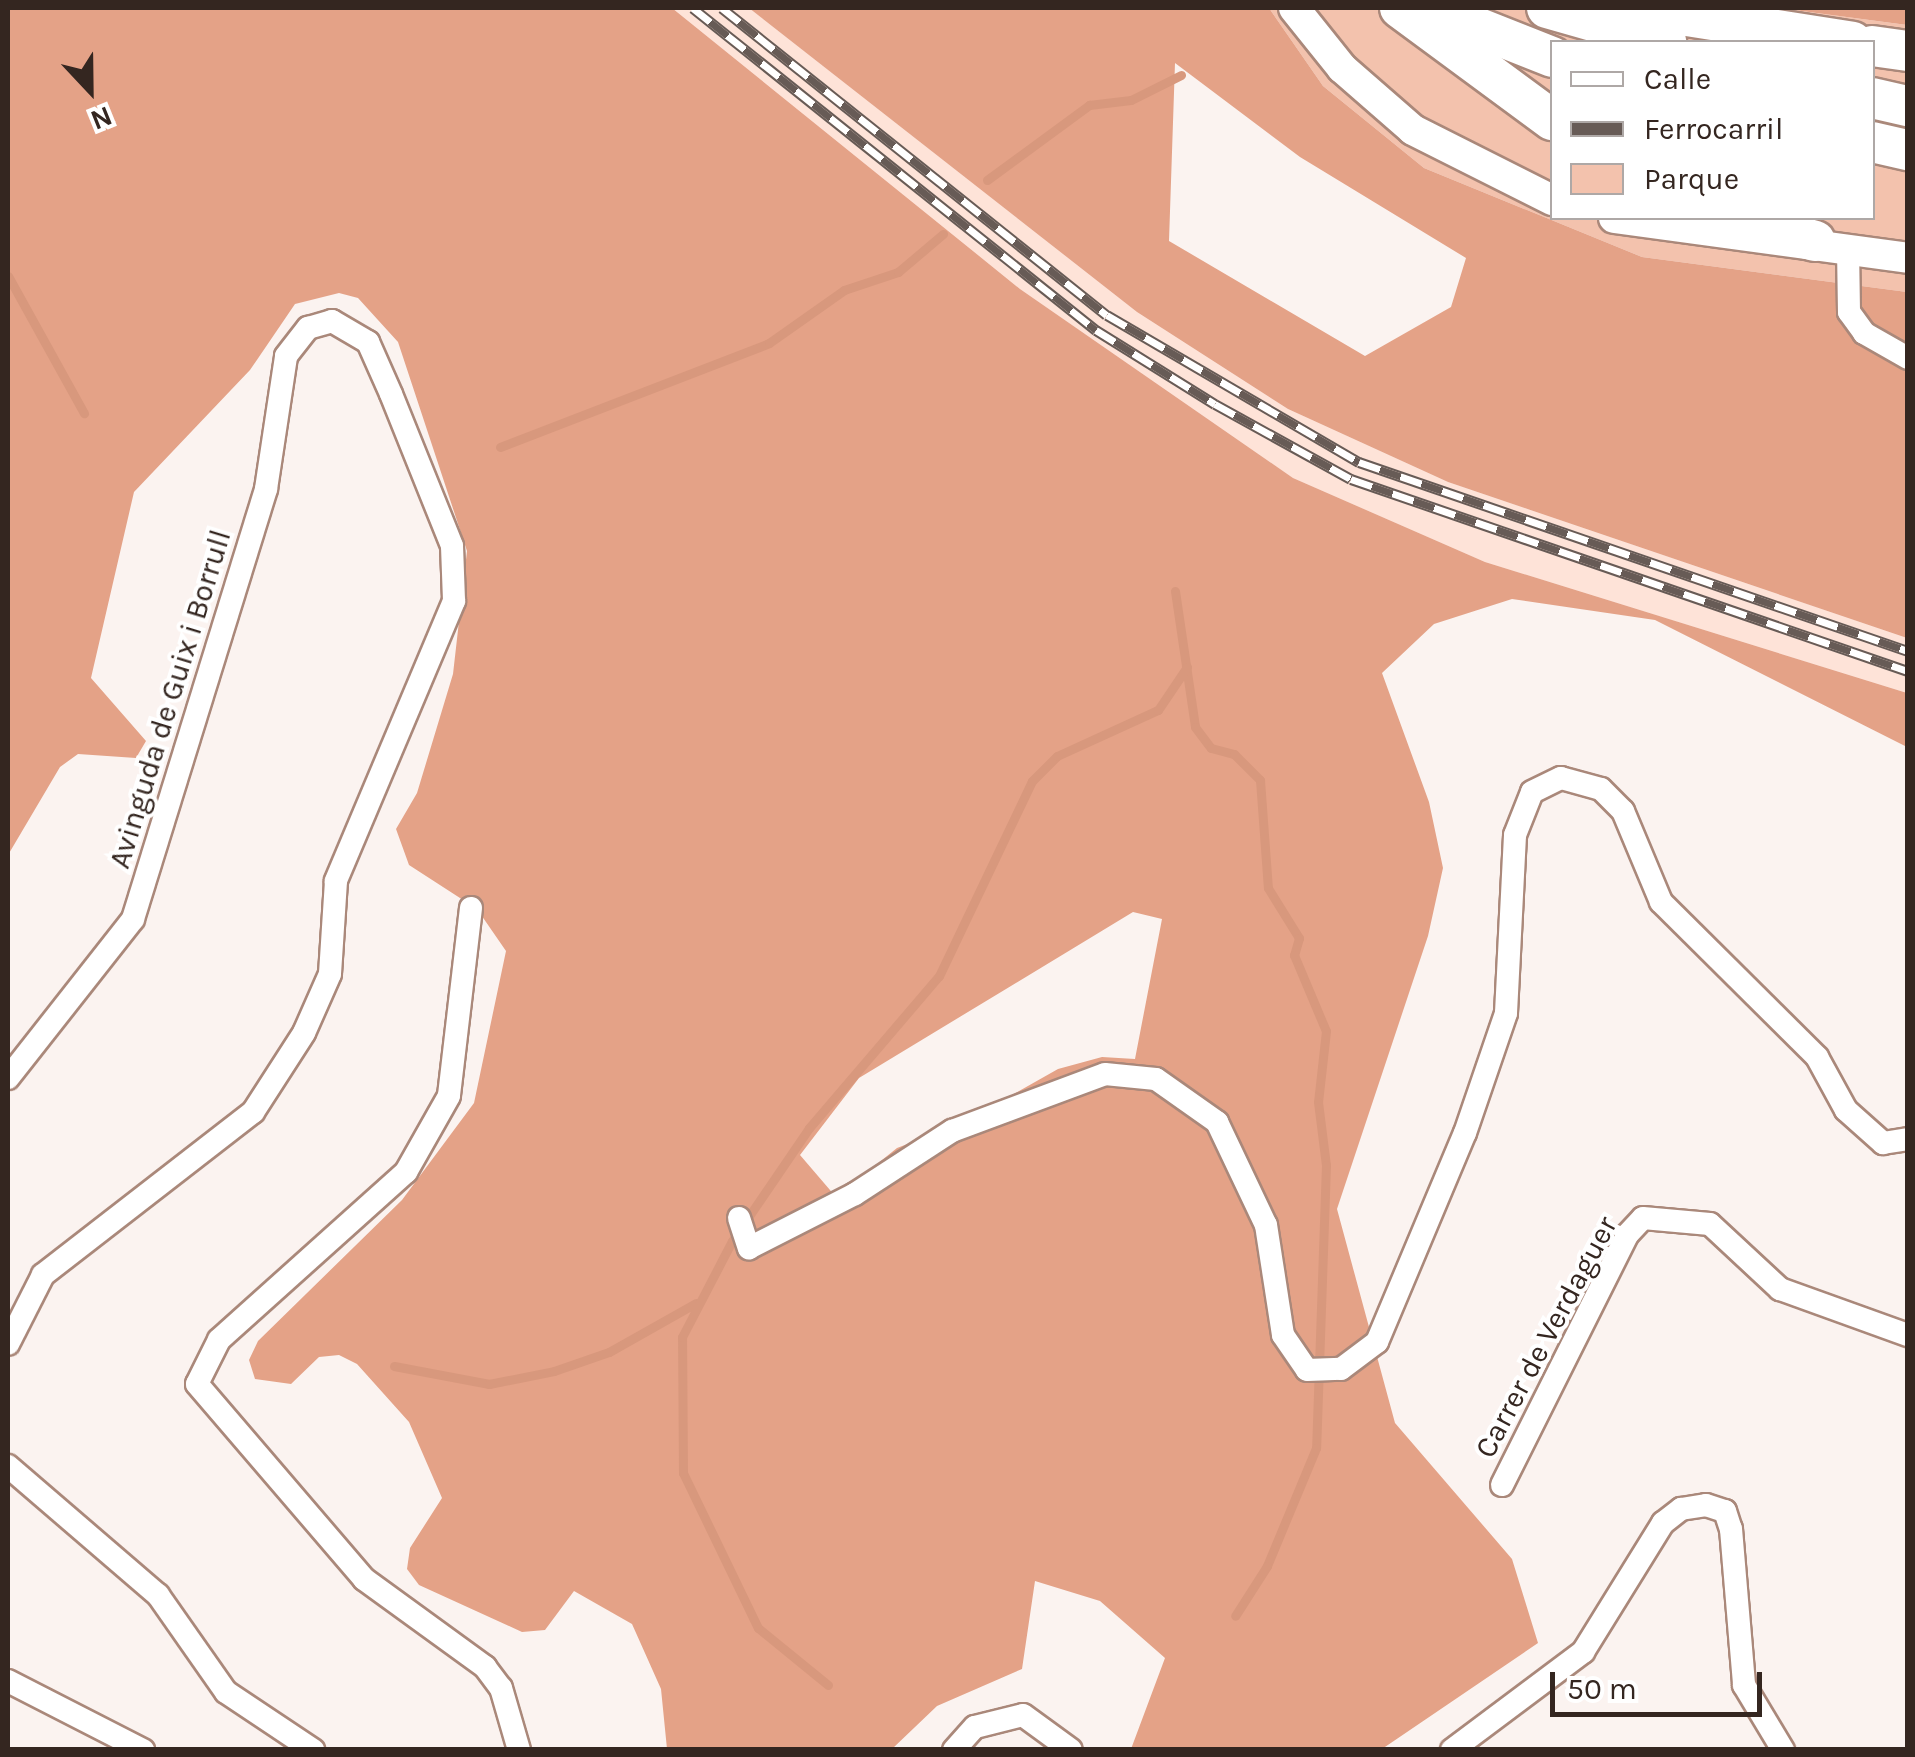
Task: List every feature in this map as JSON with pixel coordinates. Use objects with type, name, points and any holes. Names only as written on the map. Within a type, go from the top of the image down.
[{"type":"highway","points":[[1400,8],[1550,119]]},
{"type":"highway","points":[[1427,8],[1550,56]]},
{"type":"highway","points":[[1548,8],[1659,40]]},
{"type":"highway","points":[[1636,8],[1839,40]]},
{"type":"highway","points":[[1875,46],[1908,51]]},
{"type":"highway","points":[[1875,99],[1908,106]]},
{"type":"highway","points":[[1875,143],[1908,150]]},
{"type":"highway","points":[[1738,220],[1832,245]]},
{"type":"main road","points":[[1294,8],[1342,68],[1412,130],[1550,199]]},
{"type":"main road","points":[[1630,220],[1908,258]]},
{"type":"street","points":[[1832,245],[1849,312],[1878,344],[1908,358]]},
{"type":"street","name":"Avinguda de Guix i Borrull","points":[[8,1078],[133,918],[266,489],[286,356],[308,328],[332,320],[368,342],[391,394],[452,546],[454,601],[336,880],[330,974],[304,1033],[253,1112],[44,1274],[8,1344]]},
{"type":"street","points":[[739,1218],[749,1248],[855,1194],[952,1131],[1104,1074],[1156,1079],[1217,1122],[1266,1225],[1283,1334],[1308,1370],[1341,1369],[1377,1342],[1465,1134],[1506,1013],[1516,835],[1532,792],[1561,778],[1600,789],[1623,810],[1661,902],[1817,1058],[1846,1110],[1883,1143],[1908,1139]]},
{"type":"street","points":[[471,908],[449,1096],[406,1172],[219,1340],[198,1384],[364,1579],[486,1667],[518,1750]]},
{"type":"street","name":"Carrer de Verdaguer","points":[[1502,1485],[1628,1235],[1644,1218],[1710,1224],[1780,1289],[1908,1335]]},
{"type":"street","points":[[8,1466],[158,1594],[226,1692],[313,1750]]},
{"type":"street","points":[[1452,1750],[1584,1652],[1662,1524],[1682,1509],[1706,1505],[1724,1510],[1731,1530],[1744,1685],[1783,1750]]},
{"type":"street","points":[[8,1681],[142,1750]]},
{"type":"street","points":[[954,1750],[975,1727],[1023,1715],[1071,1750]]},
{"type":"shaded area","points":[[8,8],[672,8],[1020,289],[1293,478],[1485,562],[1907,693],[1907,747],[1655,620],[1512,599],[1434,624],[1382,673],[1429,802],[1443,868],[1428,936],[1337,1209],[1395,1423],[1512,1559],[1538,1643],[1382,1749],[1131,1749],[1165,1658],[1100,1601],[1035,1581],[1022,1669],[937,1706],[892,1749],[667,1749],[661,1689],[632,1624],[574,1591],[545,1630],[522,1632],[419,1585],[407,1569],[410,1548],[442,1498],[409,1422],[357,1364],[339,1355],[319,1357],[291,1384],[255,1379],[249,1360],[258,1341],[402,1200],[474,1103],[506,951],[477,909],[409,865],[396,829],[417,793],[453,674],[467,551],[398,342],[358,298],[339,293],[295,304],[250,370],[134,492],[91,678],[146,741],[136,758],[78,754],[60,767],[8,855]],"holes":[[[1133,912],[1162,919],[1135,1059],[1102,1057],[1058,1069],[962,1123],[897,1148],[836,1197],[800,1155],[859,1078]]]},
{"type":"shaded area","points":[[672,8],[749,8],[1137,312],[1288,409],[1448,482],[1907,638],[1907,693],[1485,562],[1293,478],[1020,289]]},
{"type":"shaded area","points":[[749,8],[1269,8],[1323,86],[1424,168],[1642,257],[1907,292],[1907,638],[1448,482],[1288,409],[1137,312]],"holes":[[[1175,63],[1300,157],[1466,258],[1451,307],[1365,356],[1169,241]]]},
{"type":"shaded area","points":[[1779,8],[1907,8],[1907,25]]},
{"type":"green space","points":[[1269,8],[1779,8],[1907,25],[1907,292],[1642,257],[1551,220],[1875,220],[1875,40],[1550,40],[1550,219],[1424,168],[1323,86]]},
{"type":"waterway","points":[[987,180],[1089,105],[1131,100],[1181,75]]},
{"type":"waterway","points":[[500,447],[769,343],[844,290],[898,272],[943,234]]},
{"type":"waterway","points":[[8,276],[84,413]]},
{"type":"waterway","points":[[1175,591],[1195,727],[1211,748],[1234,754],[1260,780],[1268,888],[1299,938],[1294,955],[1326,1031],[1318,1102],[1326,1165],[1316,1448],[1267,1566],[1235,1616]]},
{"type":"waterway","points":[[828,1685],[758,1628],[683,1473],[682,1337],[732,1241],[809,1128],[939,976],[1032,781],[1057,756],[1158,710],[1187,667]]},
{"type":"waterway","points":[[394,1366],[489,1384],[554,1371],[609,1352],[696,1303]]},
{"type":"railway","points":[[693,8],[1096,330],[1215,404],[1351,479],[1908,671]]},
{"type":"railway","points":[[722,8],[1107,315],[1359,462],[1908,651]]}]
